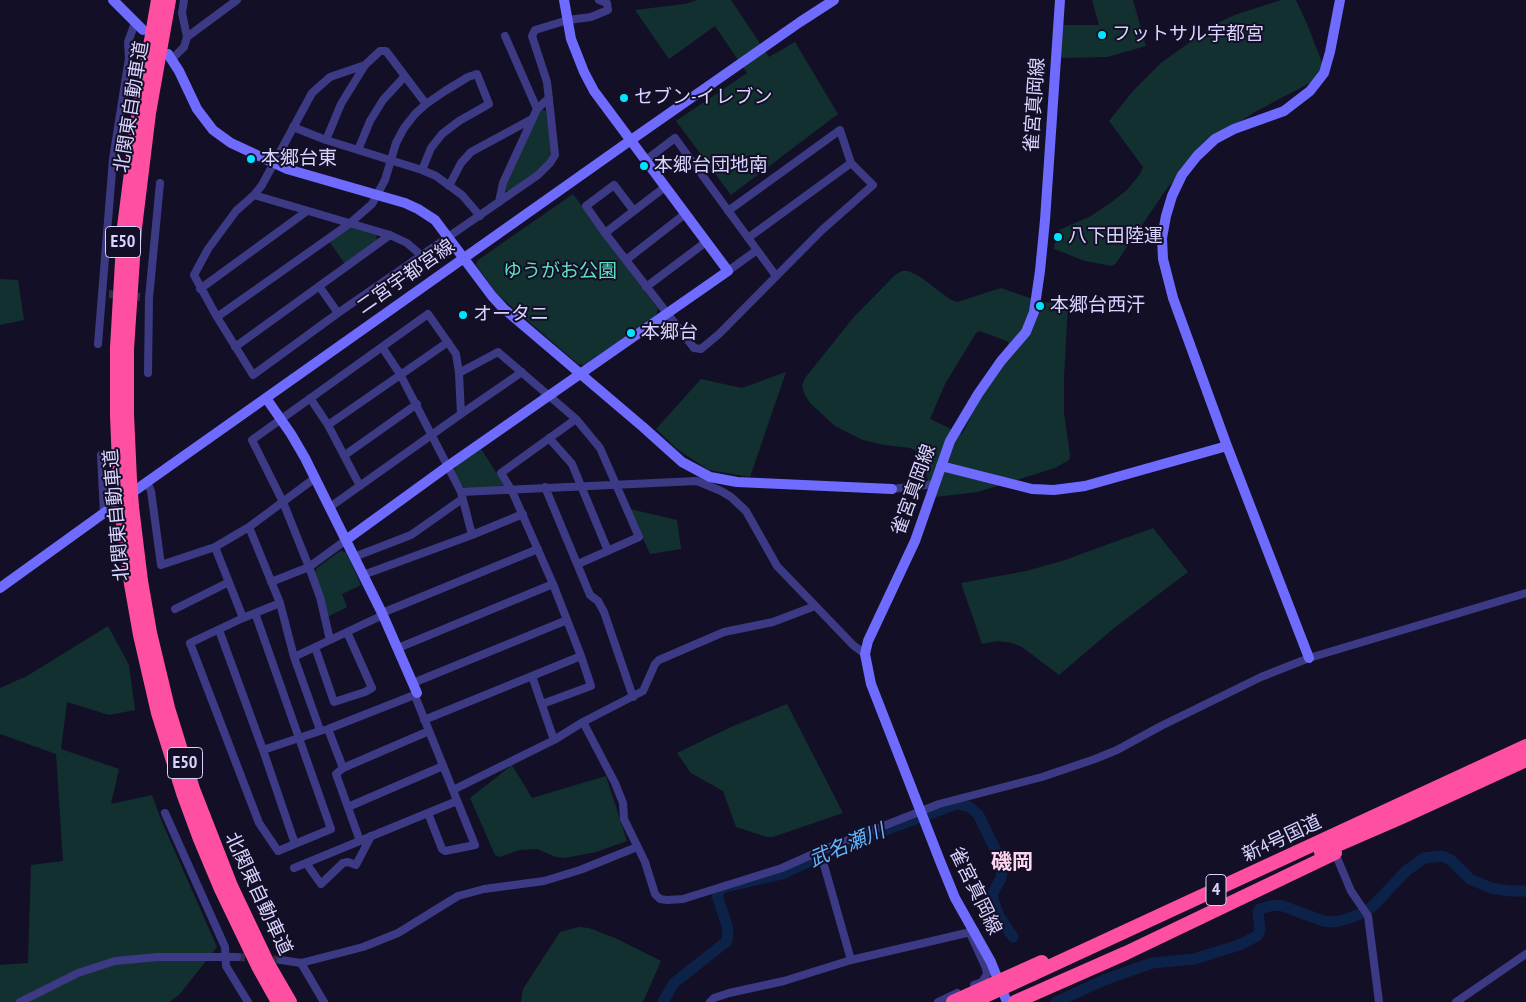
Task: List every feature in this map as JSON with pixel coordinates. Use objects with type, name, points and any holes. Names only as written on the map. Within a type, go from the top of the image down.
[{"type":"highway","name":"北関東自動車道","points":[[158,0],[139,110],[124,227],[117,348],[117,416],[125,484],[131,584],[140,635],[158,712],[177,774],[200,839],[221,889],[258,966],[278,1002]]},
{"type":"highway","name":"北関東自動車道","points":[[125,484],[127,349],[135,228],[149,113],[169,0]]},
{"type":"highway","name":"北関東自動車道","points":[[127,511],[150,633],[168,708],[193,790],[231,886],[268,964],[290,1002]]},
{"type":"highway","name":"新4号国道","points":[[972,1002],[1035,978],[1324,850],[1526,746]]},
{"type":"highway","name":"新4号国道","points":[[1402,810],[1526,760]]},
{"type":"highway","points":[[1015,1002],[1126,953],[1335,853],[1402,810]]},
{"type":"highway","points":[[953,1002],[1230,875],[1334,830],[1402,810]]},
{"type":"highway","name":"新4号国道","points":[[994,1002],[1035,978]]},
{"type":"street","points":[[98,344],[105,294],[112,159],[129,58],[128,42],[139,27],[113,0]]},
{"type":"street","points":[[184,0],[182,13],[187,37],[184,47],[170,57],[197,109],[213,130],[231,143],[274,164],[405,203],[428,214],[435,220],[503,308],[682,462],[710,477],[731,481],[892,489],[935,484]]},
{"type":"street","points":[[187,37],[236,0]]},
{"type":"street","points":[[564,0],[571,39],[589,82],[728,271]]},
{"type":"street","points":[[364,65],[330,77],[312,93],[274,164],[254,195],[236,211],[208,249],[194,275],[200,289],[253,375],[338,313],[538,175],[550,163],[555,154],[547,82],[532,36],[535,30],[568,20],[591,17],[608,10],[607,3],[599,0]]},
{"type":"street","name":"二宮宇都宮線","points":[[1,587],[631,140],[834,0]]},
{"type":"street","name":"雀宮真岡線","points":[[1007,1002],[991,962],[972,932],[953,892],[871,684],[865,654],[868,641],[915,541],[950,441],[962,419],[1001,361],[1022,338],[1034,312],[1045,220],[1060,0]]},
{"type":"street","points":[[1309,658],[1227,446],[1173,298],[1163,259],[1162,238],[1172,196],[1182,175],[1197,156],[1216,140],[1234,129],[1284,111],[1315,85],[1324,73],[1340,0]]},
{"type":"street","points":[[505,36],[537,109]]},
{"type":"street","points":[[326,140],[341,104],[364,65],[380,51],[386,51],[426,104]]},
{"type":"street","points":[[217,317],[349,224],[372,204],[385,180],[396,144],[404,128],[426,104],[468,77],[477,74],[489,104],[442,134],[431,148],[422,170]]},
{"type":"street","points":[[358,150],[374,114],[383,100],[406,76]]},
{"type":"street","points":[[499,202],[503,183],[532,119],[537,109],[549,98]]},
{"type":"street","points":[[450,186],[461,163],[471,152],[532,119]]},
{"type":"street","points":[[293,127],[326,140],[436,176],[462,195],[480,216]]},
{"type":"street","points":[[634,211],[614,185],[586,206],[667,315],[694,348],[701,349],[719,334],[822,230],[873,185],[851,163],[840,130],[728,211]]},
{"type":"street","points":[[646,160],[675,138],[776,276]]},
{"type":"street","points":[[748,238],[851,163]]},
{"type":"street","points":[[148,374],[148,298],[160,183]]},
{"type":"street","points":[[606,233],[665,187]]},
{"type":"street","points":[[254,195],[390,236],[407,243],[421,255]]},
{"type":"street","points":[[200,289],[307,211]]},
{"type":"street","points":[[626,260],[685,214]]},
{"type":"street","points":[[235,346],[390,236]]},
{"type":"street","points":[[646,287],[706,242]]},
{"type":"street","points":[[271,582],[309,567],[448,466],[667,315],[757,250]]},
{"type":"street","points":[[319,286],[338,313]]},
{"type":"street","points":[[140,297],[148,298]]},
{"type":"street","points":[[330,640],[320,597],[309,567],[283,502],[252,440],[428,314],[456,354],[461,414]]},
{"type":"street","points":[[328,425],[448,342]]},
{"type":"street","points":[[382,347],[400,374],[462,495],[472,536]]},
{"type":"street","points":[[459,373],[498,352],[576,419],[600,448],[639,537],[578,564]]},
{"type":"street","points":[[330,507],[522,372]]},
{"type":"street","points":[[266,398],[291,434],[315,478],[398,648],[424,720],[475,845],[445,851],[442,849],[428,812]]},
{"type":"street","points":[[310,398],[328,425],[360,486]]},
{"type":"street","points":[[345,455],[416,404]]},
{"type":"street","points":[[542,704],[591,686],[553,584],[523,514],[512,491],[500,473],[576,419]]},
{"type":"street","points":[[549,438],[572,464],[608,551]]},
{"type":"street","points":[[941,466],[1032,490],[1054,490],[1085,486],[1227,446]]},
{"type":"street","points":[[101,455],[104,514]]},
{"type":"street","points":[[147,482],[151,491],[161,566],[215,548],[249,527],[315,478]]},
{"type":"street","points":[[354,557],[411,535],[462,495],[545,487],[697,481],[731,497],[746,511],[777,566],[853,645],[865,654]]},
{"type":"street","points":[[731,481],[729,488],[731,497]]},
{"type":"street","points":[[545,487],[590,595],[598,601],[604,612],[632,696]]},
{"type":"street","points":[[363,575],[472,536],[523,514]]},
{"type":"street","points":[[249,527],[280,603],[294,657],[324,729],[343,768]]},
{"type":"street","points":[[215,548],[243,618]]},
{"type":"street","points":[[294,657],[382,614],[538,549]]},
{"type":"street","points":[[174,609],[229,582]]},
{"type":"street","points":[[398,648],[553,584]]},
{"type":"street","points":[[583,722],[616,783],[623,803],[624,819],[645,862],[655,894],[660,899],[683,899],[782,868],[939,804],[1096,759],[1260,677],[1309,658],[1526,593]]},
{"type":"street","points":[[256,613],[331,829],[278,851],[259,823],[190,643],[243,618],[280,603]]},
{"type":"street","points":[[453,790],[554,740],[583,722],[643,691],[655,664],[659,660],[724,632],[773,622],[815,606]]},
{"type":"street","points":[[263,750],[324,729],[415,691],[567,620]]},
{"type":"street","points":[[219,630],[295,844]]},
{"type":"street","points":[[314,647],[334,702],[365,692],[372,688],[347,632]]},
{"type":"street","points":[[424,720],[581,656]]},
{"type":"street","points":[[532,676],[554,740]]},
{"type":"street","points":[[360,841],[336,774],[343,768],[429,731]]},
{"type":"street","points":[[348,807],[443,766]]},
{"type":"street","points":[[294,868],[457,800]]},
{"type":"street","points":[[165,813],[225,947],[226,966],[248,1002]]},
{"type":"street","points":[[306,863],[321,884],[344,864],[348,862],[356,864],[371,836]]},
{"type":"street","points":[[281,960],[301,964],[363,947],[398,933],[458,896],[484,889],[544,881],[580,870],[637,846]]},
{"type":"street","points":[[820,851],[851,960]]},
{"type":"street","points":[[1335,853],[1351,891],[1368,916],[1379,1002]]},
{"type":"street","points":[[710,1002],[714,998],[729,993],[784,980],[851,960],[972,932],[987,974],[982,982],[938,1002]]},
{"type":"street","points":[[1456,1002],[1526,954]]},
{"type":"street","points":[[20,1002],[78,973],[114,961],[158,957],[237,958]]},
{"type":"street","points":[[301,964],[324,1002]]},
{"type":"street","name":"雀宮真岡線","points":[[998,981],[1000,1002]]},
{"type":"green space","points":[[697,0],[731,0],[769,57],[795,42],[838,114],[731,195],[676,121],[747,73],[715,26],[669,59],[635,10],[685,4]]},
{"type":"green space","name":"フットサル宇都宮","points":[[1092,0],[1133,0],[1146,46],[1107,57],[1060,58],[1062,25],[1099,25]]},
{"type":"green space","points":[[1281,0],[1295,0],[1297,2],[1325,70],[1321,77],[1253,113],[1228,130],[1198,155],[1168,187],[1116,263],[1112,266],[1085,261],[1054,249],[1057,231],[1091,216],[1113,201],[1127,190],[1140,174],[1143,167],[1109,121],[1133,91],[1161,63],[1215,24],[1235,15]]},
{"type":"green space","points":[[540,109],[546,111],[551,151],[549,161],[543,168],[509,192],[505,189]]},
{"type":"green space","name":"ゆうがお公園","points":[[573,194],[658,309],[656,315],[584,365],[578,364],[498,295],[476,265],[478,260]]},
{"type":"green space","points":[[351,227],[376,235],[377,241],[345,264],[329,241]]},
{"type":"green space","points":[[902,271],[908,271],[919,276],[951,300],[957,302],[1001,288],[1041,302],[1068,304],[1064,413],[1070,455],[1069,460],[1055,468],[978,492],[935,497],[931,495],[922,453],[910,448],[863,440],[835,426],[810,403],[802,386],[805,378],[853,318],[895,275]],"holes":[[[980,331],[1009,342],[962,434],[930,419],[945,384],[976,333]]]},
{"type":"green space","points":[[0,279],[18,280],[24,320],[0,325]]},
{"type":"green space","points":[[786,372],[750,477],[709,470],[677,449],[656,429],[701,379],[742,388]]},
{"type":"green space","points":[[481,449],[505,486],[504,488],[468,490],[461,485],[454,471],[456,466]]},
{"type":"green space","points":[[630,509],[677,520],[681,549],[650,554]]},
{"type":"green space","points":[[1153,528],[1188,572],[1114,628],[1059,675],[1022,647],[998,641],[982,644],[961,583],[1026,571],[1062,561]]},
{"type":"green space","points":[[340,551],[346,552],[361,585],[342,594],[347,607],[327,617],[315,572],[317,568]]},
{"type":"green space","points":[[108,626],[129,665],[135,710],[109,715],[67,702],[61,749],[119,769],[111,804],[152,795],[217,947],[179,995],[169,1002],[0,1002],[0,965],[28,963],[31,865],[63,861],[56,754],[0,734],[0,688],[27,676]]},
{"type":"green space","points":[[787,704],[843,813],[773,837],[767,837],[736,827],[723,791],[691,773],[677,753],[731,727]]},
{"type":"green space","points":[[512,765],[532,798],[606,776],[627,841],[596,852],[565,858],[556,857],[537,849],[520,850],[499,857],[495,855],[470,798]]},
{"type":"green space","points":[[579,927],[589,928],[615,938],[661,961],[643,1002],[521,1002],[523,989],[560,932]]},
{"type":"waterway","name":"武名瀬川","points":[[663,1002],[674,983],[727,941],[728,929],[717,895],[721,888],[782,874],[847,844],[956,804],[968,806],[978,814],[995,849],[1002,871],[1001,878],[992,895],[993,900],[999,916],[1013,937]]},
{"type":"waterway","name":"武名瀬川","points":[[1056,1002],[1104,980],[1152,963],[1194,959],[1239,945],[1257,936],[1260,930],[1258,912],[1260,909],[1270,906],[1280,905],[1323,921],[1334,922],[1365,912],[1406,871],[1424,858],[1442,856],[1451,860],[1470,879],[1491,888],[1526,891]]},
{"type":"tunnel","points":[[109,294],[140,297]]},
{"type":"tunnel","points":[[237,957],[281,960]]},
{"type":"place","name":"フットサル宇都宮","points":[[1102,35]]},
{"type":"place","name":"セブン-イレブン","points":[[624,98]]},
{"type":"place","name":"本郷台東","points":[[251,159]]},
{"type":"place","name":"本郷台団地南","points":[[644,166]]},
{"type":"place","name":"八下田陸運","points":[[1058,237]]},
{"type":"place","name":"本郷台西汗","points":[[1040,306]]},
{"type":"place","name":"オータニ","points":[[463,315]]},
{"type":"place","name":"本郷台","points":[[631,333]]},
{"type":"district","name":"磯岡","points":[[1012,863]]}]
